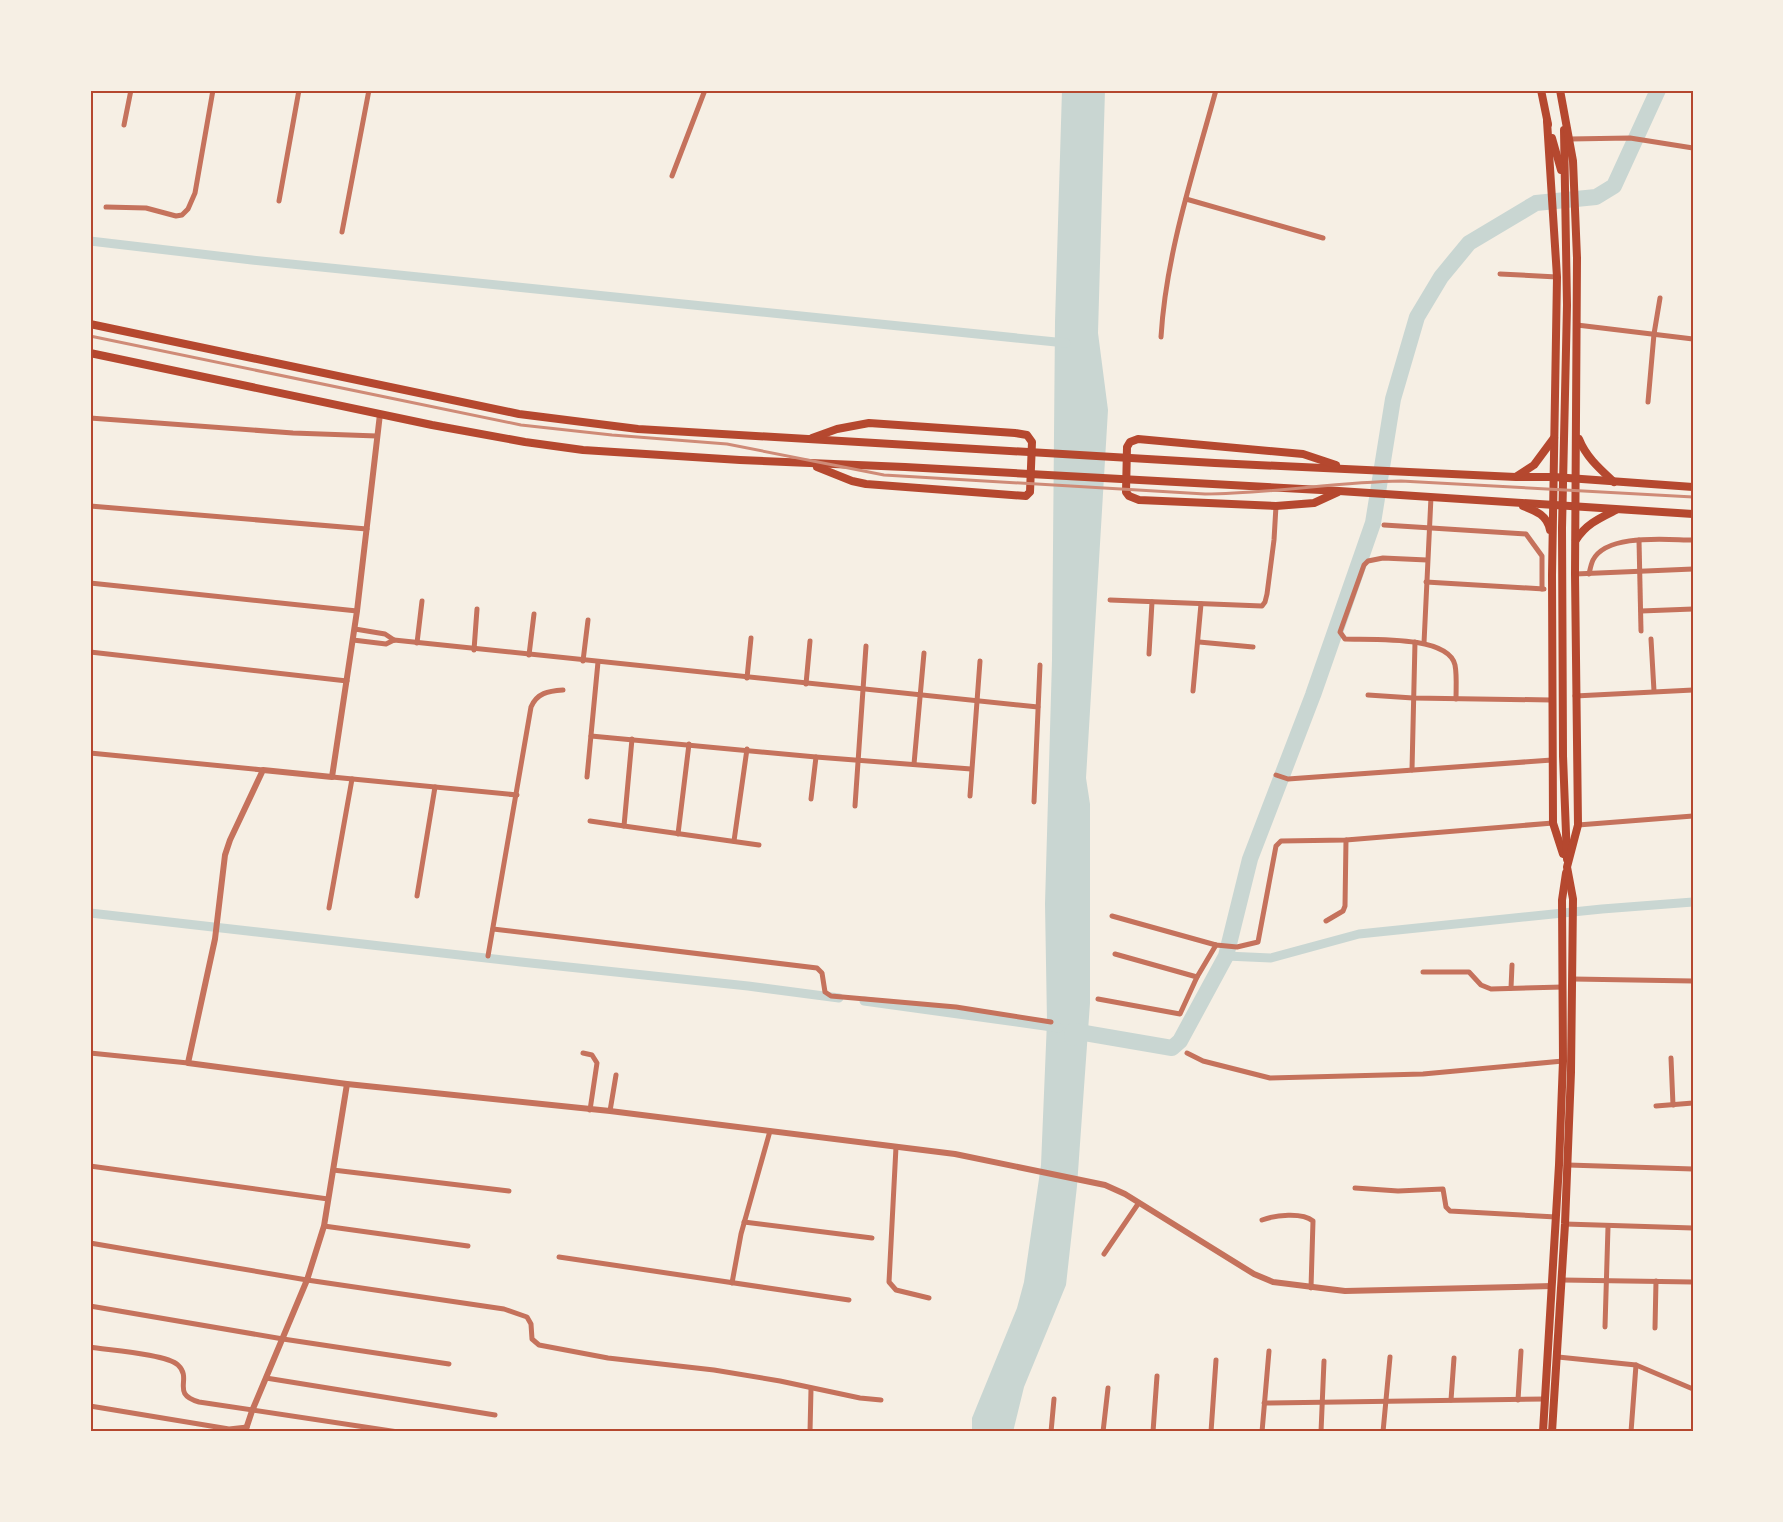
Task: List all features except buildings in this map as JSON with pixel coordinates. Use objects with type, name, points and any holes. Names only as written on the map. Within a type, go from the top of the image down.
[{"type":"main road","points":[[1541,90],[1563,178]]},
{"type":"main road","points":[[1543,1432],[1563,1061],[1562,900],[1567,867],[1578,825],[1575,696],[1577,242],[1573,161],[1560,90]]},
{"type":"main road","points":[[1552,1432],[1568,1165],[1574,979],[1573,900],[1567,867],[1564,826],[1562,528],[1567,270],[1563,178],[1564,118]]},
{"type":"main road","points":[[1547,121],[1557,277],[1552,540],[1553,823],[1567,867]]},
{"type":"main road","points":[[90,324],[519,414],[638,429],[1215,463],[1554,477],[1693,487]]},
{"type":"main road","points":[[90,353],[380,414],[525,442],[583,450],[1339,491],[1693,514]]},
{"type":"main road","points":[[1556,401],[1561,409],[1567,411],[1577,402]]},
{"type":"main road","points":[[810,439],[844,427],[869,423],[1014,433],[1027,435],[1032,442],[1030,492],[1026,496],[852,481],[810,464]]},
{"type":"main road","points":[[1577,435],[1583,449],[1614,482]]},
{"type":"main road","points":[[1516,477],[1534,465],[1555,437]]},
{"type":"main road","points":[[1339,491],[1314,503],[1276,506],[1133,498],[1126,492],[1127,447],[1130,442],[1138,439],[1303,454],[1341,468]]},
{"type":"main road","points":[[1513,502],[1538,512],[1546,519],[1552,540]]},
{"type":"main road","points":[[1575,541],[1582,531],[1595,520],[1617,509]]},
{"type":"main road","points":[[1552,575],[1566,566],[1575,574]]},
{"type":"main road","points":[[1563,983],[1574,979]]},
{"type":"main road","points":[[1559,1165],[1568,1165]]},
{"type":"main road","points":[[1556,1217],[1565,1224]]},
{"type":"main road","points":[[1552,1283],[1562,1283]]},
{"type":"main road","points":[[1547,1356],[1558,1357]]},
{"type":"main road","points":[[1545,1399],[1555,1398]]},
{"type":"street","points":[[124,125],[131,90]]},
{"type":"street","points":[[106,207],[146,208],[176,216],[182,215],[188,209],[195,193],[213,90]]},
{"type":"street","points":[[279,201],[299,90]]},
{"type":"street","points":[[342,232],[369,90]]},
{"type":"street","points":[[672,176],[705,91],[697,90]]},
{"type":"street","points":[[1161,337],[1166,285],[1186,199],[1216,90]]},
{"type":"street","points":[[1262,90],[1277,90]]},
{"type":"street","points":[[1570,140],[1630,138],[1693,148]]},
{"type":"street","points":[[1186,199],[1323,238]]},
{"type":"street","points":[[1500,274],[1557,277]]},
{"type":"street","points":[[1648,402],[1654,334],[1660,298]]},
{"type":"street","points":[[1577,325],[1693,339]]},
{"type":"street","points":[[332,777],[355,629],[380,414]]},
{"type":"street","points":[[90,418],[293,433],[377,436]]},
{"type":"street","points":[[1424,643],[1431,497]]},
{"type":"street","points":[[90,506],[367,529]]},
{"type":"street","points":[[1110,600],[1258,607],[1265,602],[1274,540],[1276,506]]},
{"type":"street","points":[[1384,525],[1526,534],[1542,556],[1542,589]]},
{"type":"street","points":[[1639,540],[1641,631]]},
{"type":"street","points":[[1589,574],[1592,561],[1605,549],[1618,542],[1693,540]]},
{"type":"street","points":[[1427,560],[1383,558],[1368,561],[1340,627],[1340,632],[1345,639],[1424,643],[1446,651],[1455,664],[1456,699]]},
{"type":"street","points":[[1575,574],[1693,569]]},
{"type":"street","points":[[1426,582],[1552,589]]},
{"type":"street","points":[[90,583],[357,611]]},
{"type":"street","points":[[417,643],[422,601]]},
{"type":"street","points":[[1149,654],[1152,602]]},
{"type":"street","points":[[1193,691],[1202,604]]},
{"type":"street","points":[[474,650],[477,609]]},
{"type":"street","points":[[1641,611],[1693,609]]},
{"type":"street","points":[[529,655],[534,614]]},
{"type":"street","points":[[583,661],[588,620]]},
{"type":"street","points":[[355,629],[385,634],[394,640],[474,650],[1038,706]]},
{"type":"street","points":[[747,678],[751,638]]},
{"type":"street","points":[[1651,639],[1654,691]]},
{"type":"street","points":[[353,640],[386,644],[394,640]]},
{"type":"street","points":[[806,684],[810,641]]},
{"type":"street","points":[[1199,642],[1253,647]]},
{"type":"street","points":[[1413,770],[1415,642]]},
{"type":"street","points":[[855,806],[866,646]]},
{"type":"street","points":[[90,652],[347,681]]},
{"type":"street","points":[[914,764],[924,653]]},
{"type":"street","points":[[587,777],[598,662]]},
{"type":"street","points":[[970,796],[980,662]]},
{"type":"street","points":[[1034,802],[1040,666]]},
{"type":"street","points":[[488,956],[531,707],[535,699],[549,691],[563,690]]},
{"type":"street","points":[[1575,696],[1693,690]]},
{"type":"street","points":[[1368,695],[1551,700]]},
{"type":"street","points":[[591,736],[971,769]]},
{"type":"street","points":[[624,826],[632,740]]},
{"type":"street","points":[[678,834],[689,744]]},
{"type":"street","points":[[734,841],[747,750]]},
{"type":"street","points":[[90,753],[516,795]]},
{"type":"street","points":[[811,799],[816,757]]},
{"type":"street","points":[[1278,776],[1288,779],[1552,760]]},
{"type":"street","points":[[188,1063],[214,939],[225,855],[263,770]]},
{"type":"street","points":[[329,908],[352,779]]},
{"type":"street","points":[[417,896],[435,787]]},
{"type":"street","points":[[1578,825],[1693,816]]},
{"type":"street","points":[[590,821],[759,845]]},
{"type":"street","points":[[1112,916],[1216,945],[1237,947],[1258,942],[1275,846],[1278,842],[1346,840],[1553,823]]},
{"type":"street","points":[[1326,921],[1342,911],[1345,906],[1346,840]]},
{"type":"street","points":[[493,929],[817,968],[822,973],[825,992],[831,996],[956,1007],[1051,1022]]},
{"type":"street","points":[[1098,999],[1180,1014],[1216,945]]},
{"type":"street","points":[[1115,954],[1197,978]]},
{"type":"street","points":[[1511,988],[1512,965]]},
{"type":"street","points":[[1423,972],[1469,972],[1481,986],[1491,988],[1563,983]]},
{"type":"street","points":[[1574,979],[1693,981]]},
{"type":"street","points":[[90,1053],[188,1063],[347,1084],[610,1111],[975,1157],[1105,1185],[1125,1194],[1254,1274],[1273,1282],[1311,1288],[1345,1291],[1552,1283]]},
{"type":"street","points":[[584,1053],[592,1055],[597,1063],[590,1110]]},
{"type":"street","points":[[1186,1053],[1211,1063],[1270,1078],[1423,1074],[1563,1061]]},
{"type":"street","points":[[1671,1058],[1672,1105]]},
{"type":"street","points":[[610,1111],[616,1075]]},
{"type":"street","points":[[90,1406],[230,1430],[246,1429],[307,1280],[324,1226],[347,1084]]},
{"type":"street","points":[[1656,1106],[1693,1103]]},
{"type":"street","points":[[732,1283],[744,1222],[770,1131]]},
{"type":"street","points":[[896,1147],[889,1282],[896,1290],[929,1298]]},
{"type":"street","points":[[1568,1165],[1693,1169]]},
{"type":"street","points":[[90,1166],[328,1199]]},
{"type":"street","points":[[333,1170],[509,1191]]},
{"type":"street","points":[[1355,1188],[1398,1191],[1443,1189],[1446,1207],[1450,1210],[1556,1217]]},
{"type":"street","points":[[1104,1254],[1138,1204]]},
{"type":"street","points":[[1262,1220],[1271,1216],[1306,1217],[1313,1221],[1311,1288]]},
{"type":"street","points":[[744,1222],[872,1238]]},
{"type":"street","points":[[1565,1224],[1693,1228]]},
{"type":"street","points":[[324,1226],[468,1246]]},
{"type":"street","points":[[1605,1327],[1608,1227]]},
{"type":"street","points":[[90,1243],[307,1280],[504,1309],[520,1313],[529,1320],[532,1339],[539,1346],[608,1358],[714,1370],[780,1381],[867,1400],[881,1400]]},
{"type":"street","points":[[559,1257],[849,1300]]},
{"type":"street","points":[[1655,1328],[1656,1281]]},
{"type":"street","points":[[1562,1283],[1693,1282]]},
{"type":"street","points":[[90,1306],[449,1364]]},
{"type":"street","points":[[90,1347],[150,1356],[179,1365],[186,1397],[199,1402],[398,1432]]},
{"type":"street","points":[[1262,1432],[1269,1351]]},
{"type":"street","points":[[1518,1400],[1521,1351]]},
{"type":"street","points":[[1383,1432],[1390,1357]]},
{"type":"street","points":[[1558,1357],[1636,1365],[1693,1389]]},
{"type":"street","points":[[1451,1400],[1454,1358]]},
{"type":"street","points":[[1211,1432],[1216,1360]]},
{"type":"street","points":[[1321,1432],[1324,1361]]},
{"type":"street","points":[[1631,1432],[1636,1365]]},
{"type":"street","points":[[1153,1432],[1157,1376]]},
{"type":"street","points":[[266,1378],[495,1416]]},
{"type":"street","points":[[1103,1432],[1108,1388]]},
{"type":"street","points":[[810,1432],[811,1389]]},
{"type":"street","points":[[1051,1432],[1054,1399]]},
{"type":"street","points":[[1264,1403],[1545,1399]]},
{"type":"shaded area","points":[[1062,90],[1105,90],[1098,333],[1108,410],[1086,778],[1090,804],[1090,1003],[1077,1186],[1066,1285],[1024,1387],[1013,1432],[972,1432],[972,1418],[1017,1308],[1024,1282],[1041,1165],[1047,1021],[1045,904],[1052,660],[1055,322]]},
{"type":"waterway","points":[[1072,1038],[1073,1031],[1172,1048],[1180,1041],[1226,956],[1250,859],[1313,695],[1373,523],[1393,399],[1417,317],[1441,277],[1469,243],[1536,203],[1596,197],[1614,186],[1658,90]]},
{"type":"waterway","points":[[90,241],[252,260],[1066,343]]},
{"type":"waterway","points":[[1226,956],[1271,958],[1359,934],[1693,902]]},
{"type":"waterway","points":[[90,913],[839,998]]},
{"type":"waterway","points":[[864,1001],[1059,1028]]},
{"type":"railway","points":[[90,336],[521,425],[727,444],[884,475],[1205,494],[1401,481],[1693,497]]}]
